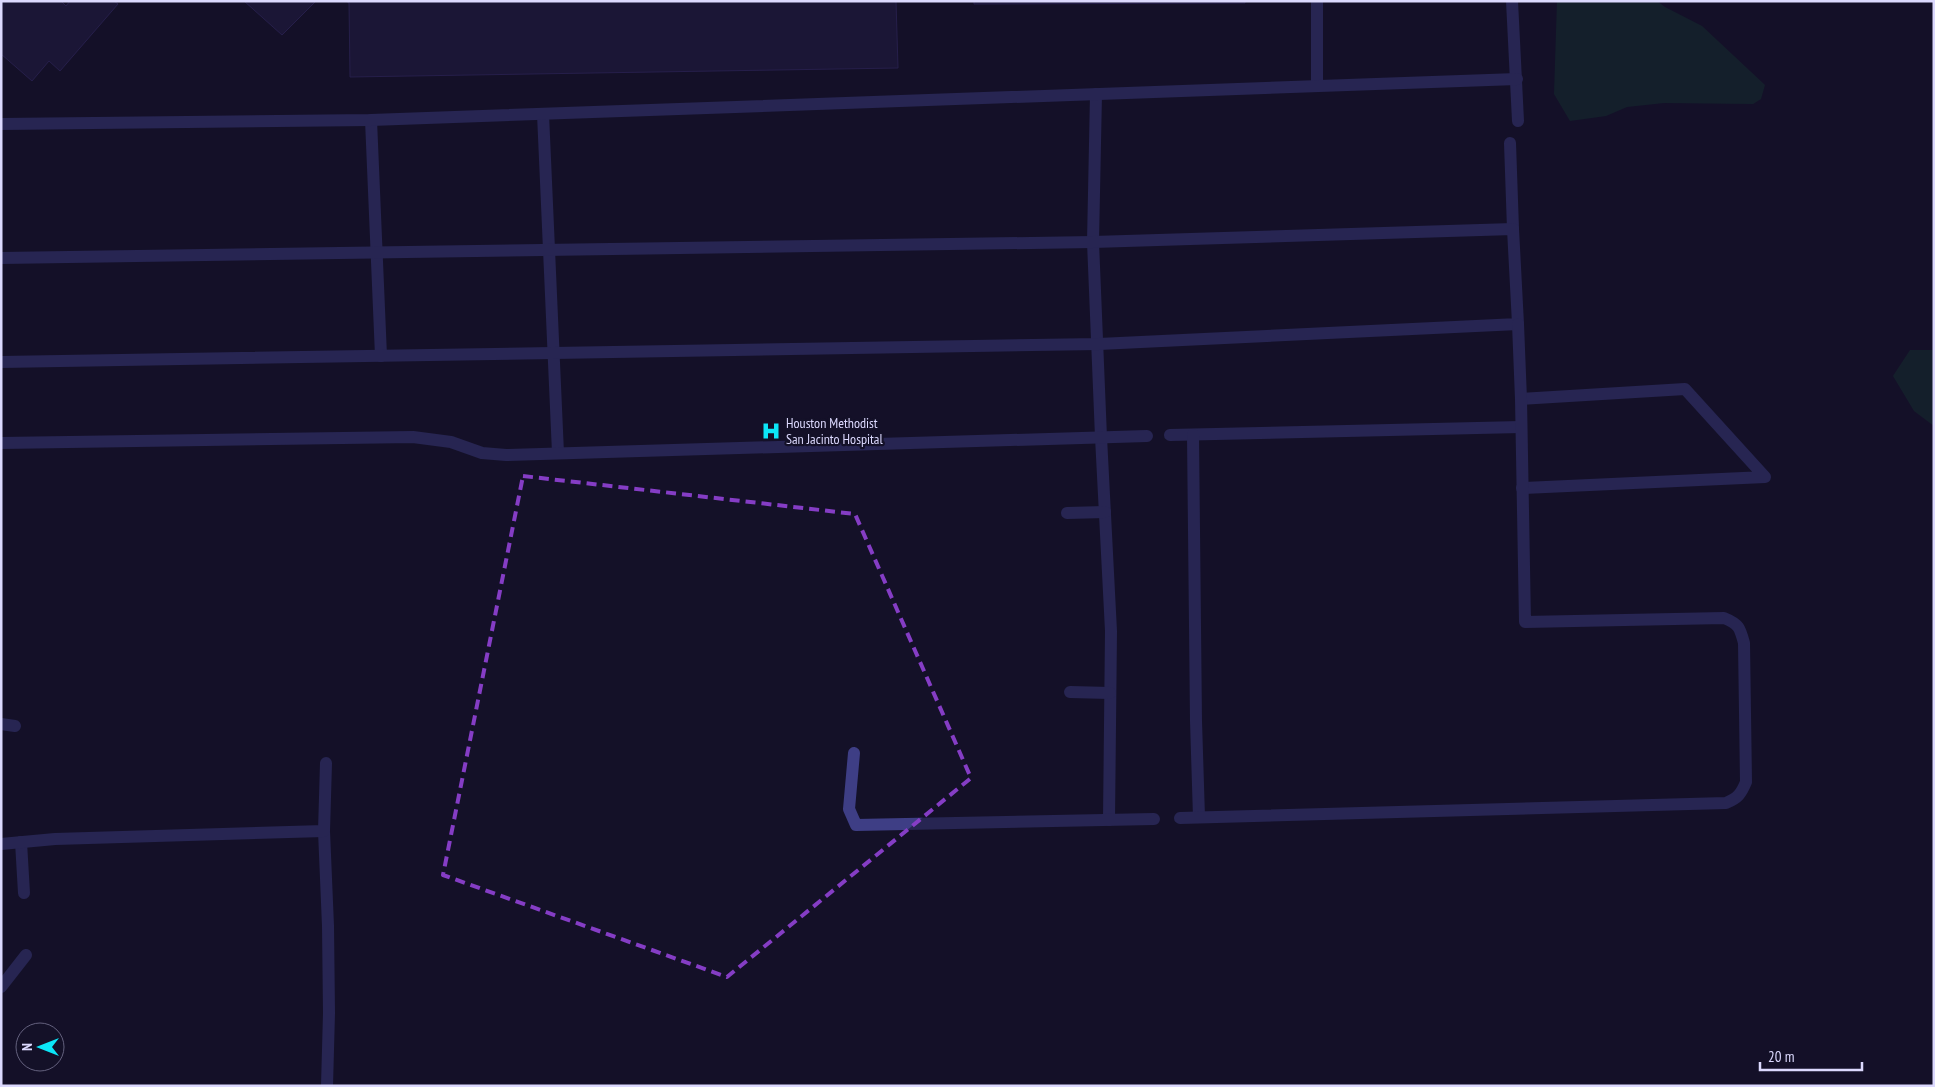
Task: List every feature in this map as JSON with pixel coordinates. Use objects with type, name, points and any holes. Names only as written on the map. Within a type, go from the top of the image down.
[{"type":"lane","points":[[1317,1],[1317,86]]},
{"type":"lane","points":[[1512,1],[1518,121]]},
{"type":"lane","points":[[1,124],[371,120],[1517,79]]},
{"type":"lane","points":[[1096,94],[1093,242],[1111,631],[1109,820]]},
{"type":"lane","points":[[543,114],[558,453]]},
{"type":"lane","points":[[371,120],[381,356]]},
{"type":"lane","points":[[1180,818],[1726,803],[1737,799],[1742,793],[1746,782],[1744,644],[1741,630],[1735,622],[1724,618],[1525,622],[1521,399],[1510,143]]},
{"type":"lane","points":[[1,258],[1093,242],[1514,230]]},
{"type":"lane","points":[[1,362],[1098,344],[1518,324]]},
{"type":"lane","points":[[1521,399],[1685,389],[1765,477],[1522,488]]},
{"type":"lane","points":[[1170,435],[1521,427]]},
{"type":"lane","points":[[1193,435],[1199,817]]},
{"type":"lane","points":[[1,443],[412,437],[451,442],[482,452],[506,455],[1147,436]]},
{"type":"lane","points":[[1067,513],[1105,512]]},
{"type":"lane","points":[[1070,692],[1110,693]]},
{"type":"lane","points":[[1,724],[15,726]]},
{"type":"lane","points":[[854,753],[849,809],[856,825],[1154,818]]},
{"type":"lane","points":[[326,763],[324,831],[329,1013],[326,1086]]},
{"type":"lane","points":[[1,844],[55,839],[324,831]]},
{"type":"lane","points":[[21,842],[24,893]]},
{"type":"lane","points":[[1,987],[26,955]]},
{"type":"highlighted area","points":[[523,476],[855,514],[971,778],[727,977],[443,875]]},
{"type":"green space","points":[[1557,1],[1657,1],[1702,26],[1765,85],[1761,99],[1753,104],[1664,103],[1627,107],[1606,116],[1570,121],[1554,94]]},
{"type":"green space","points":[[1910,350],[1934,350],[1934,426],[1914,411],[1893,376]]},
{"type":"building","points":[[1,1],[61,1],[66,6],[70,1],[114,1],[118,4],[60,71],[49,61],[32,81],[1,54]]},
{"type":"building","points":[[244,1],[316,1],[282,35]]},
{"type":"building","points":[[346,1],[896,1],[898,68],[350,77],[349,3]]},
{"type":"building","points":[[974,1],[1245,1],[1245,3],[974,4]]},
{"type":"place","name":"Houston Methodist San Jacinto Hospital","points":[[771,431]]}]
